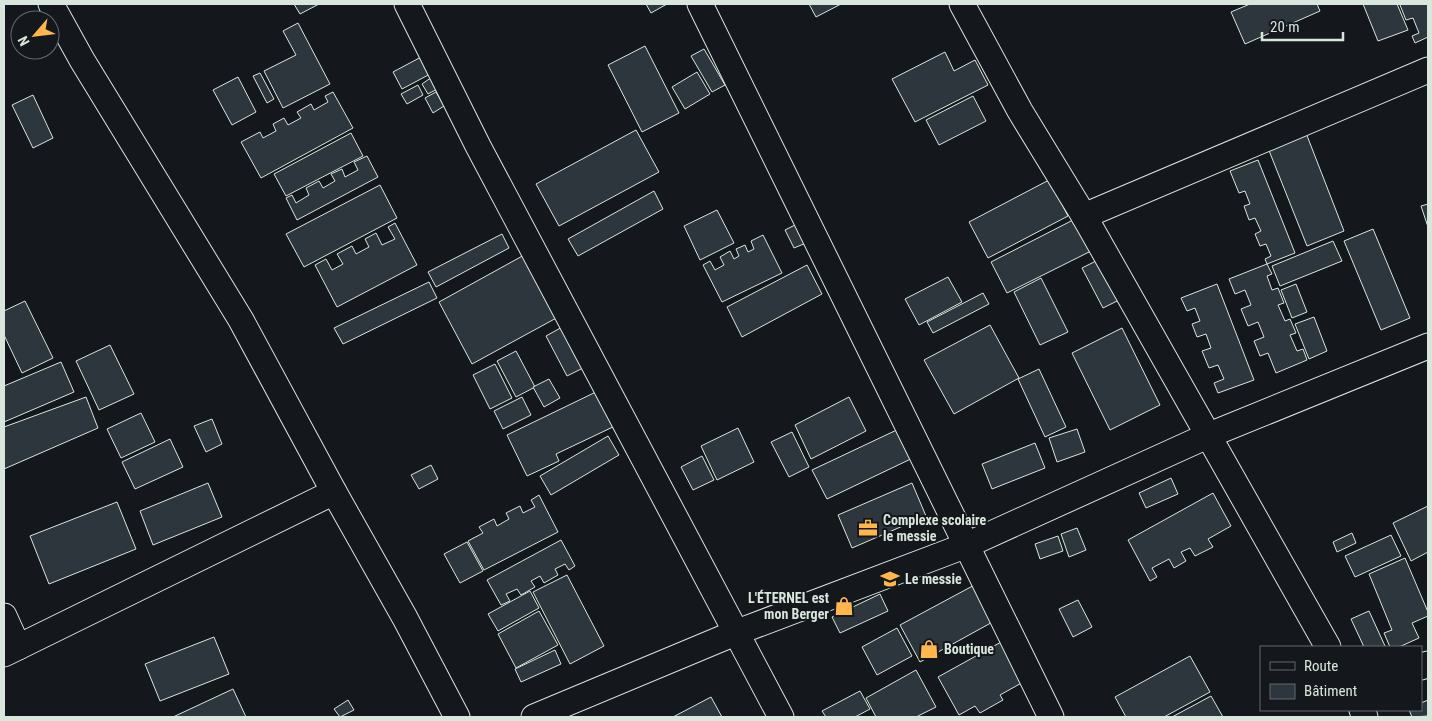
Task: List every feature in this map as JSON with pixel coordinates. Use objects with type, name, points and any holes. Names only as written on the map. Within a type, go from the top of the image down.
[{"type":"street","points":[[51,4],[82,60],[240,320],[405,618],[457,717]]},
{"type":"street","points":[[407,4],[478,146],[781,717]]},
{"type":"street","points":[[700,4],[1051,717]]},
{"type":"street","points":[[962,4],[1020,111],[1084,216],[1327,646]]},
{"type":"street","points":[[1084,216],[1428,70]]},
{"type":"street","points":[[534,717],[735,632],[967,545],[1208,436],[1428,346]]},
{"type":"street","points":[[4,616],[11,650],[334,492]]},
{"type":"building","points":[[294,4],[319,4],[300,14]]},
{"type":"building","points":[[646,4],[667,4],[651,13]]},
{"type":"building","points":[[809,4],[841,4],[816,17]]},
{"type":"building","points":[[1250,4],[1317,4],[1320,11],[1245,44],[1231,12]]},
{"type":"building","points":[[1363,4],[1397,4],[1408,30],[1378,41]]},
{"type":"building","points":[[1428,4],[1428,37],[1415,43],[1412,36],[1419,33],[1413,18],[1406,20],[1400,5]]},
{"type":"building","points":[[298,23],[330,84],[283,108],[264,71],[296,55],[283,31]]},
{"type":"building","points":[[645,46],[679,113],[642,132],[608,65]]},
{"type":"building","points":[[704,49],[725,85],[712,92],[691,56]]},
{"type":"building","points":[[945,52],[954,71],[975,60],[988,85],[915,122],[892,79]]},
{"type":"building","points":[[423,56],[432,73],[402,89],[393,72]]},
{"type":"building","points":[[697,72],[710,94],[685,109],[672,87]]},
{"type":"building","points":[[260,73],[274,99],[267,103],[253,76]]},
{"type":"building","points":[[238,77],[256,112],[232,125],[213,90]]},
{"type":"building","points":[[432,77],[439,88],[428,94],[422,84]]},
{"type":"building","points":[[418,85],[423,95],[407,104],[401,94]]},
{"type":"building","points":[[333,92],[353,128],[261,178],[241,142],[260,132],[263,138],[276,131],[273,124],[284,118],[288,125],[301,118],[297,112],[311,104],[314,110],[328,102],[325,96]]},
{"type":"building","points":[[436,92],[444,106],[433,113],[425,98]]},
{"type":"building","points":[[33,95],[53,138],[33,148],[12,105]]},
{"type":"building","points":[[973,96],[986,121],[939,145],[926,120]]},
{"type":"building","points":[[636,130],[659,172],[559,226],[536,184]]},
{"type":"building","points":[[351,133],[363,156],[286,196],[274,174]]},
{"type":"building","points":[[1306,133],[1344,231],[1307,246],[1268,148]]},
{"type":"building","points":[[367,156],[378,177],[297,220],[286,198],[292,195],[296,203],[309,195],[306,188],[319,181],[323,188],[335,181],[331,174],[342,169],[345,177],[358,170],[354,162]]},
{"type":"building","points":[[1258,160],[1295,253],[1267,264],[1265,259],[1271,256],[1266,244],[1260,246],[1255,234],[1261,231],[1255,218],[1249,220],[1244,206],[1250,204],[1245,191],[1239,193],[1230,171]]},
{"type":"building","points":[[1049,180],[1068,216],[988,258],[969,222]]},
{"type":"building","points":[[380,185],[397,218],[304,267],[286,234]]},
{"type":"building","points":[[654,191],[663,209],[578,256],[568,239]]},
{"type":"building","points":[[1428,204],[1428,227],[1421,206]]},
{"type":"building","points":[[717,210],[734,243],[700,260],[684,226]]},
{"type":"building","points":[[1075,219],[1091,251],[1007,293],[991,262]]},
{"type":"building","points":[[395,223],[417,265],[337,307],[315,265],[326,259],[332,270],[343,264],[337,254],[352,246],[356,254],[369,247],[365,239],[376,233],[382,245],[395,239],[388,227]]},
{"type":"building","points":[[797,224],[806,243],[794,248],[785,230]]},
{"type":"building","points":[[1373,229],[1410,318],[1381,330],[1344,241]]},
{"type":"building","points":[[502,234],[509,248],[436,287],[428,272]]},
{"type":"building","points":[[763,235],[782,273],[722,302],[703,265],[710,261],[715,270],[724,265],[720,257],[730,251],[734,259],[739,256],[736,249],[745,245],[748,252],[754,249],[751,241]]},
{"type":"building","points":[[1333,241],[1342,261],[1280,286],[1272,266]]},
{"type":"building","points":[[526,254],[560,316],[472,364],[439,302]]},
{"type":"building","points":[[1102,258],[1123,298],[1103,308],[1082,268]]},
{"type":"building","points":[[1267,264],[1272,274],[1267,276],[1272,290],[1278,288],[1284,303],[1278,305],[1285,321],[1290,319],[1296,333],[1290,335],[1297,351],[1303,349],[1307,360],[1276,373],[1268,353],[1260,356],[1254,341],[1264,337],[1258,322],[1248,326],[1241,309],[1251,305],[1245,290],[1235,294],[1229,279]]},
{"type":"building","points":[[807,265],[822,294],[742,337],[727,307]]},
{"type":"building","points":[[948,277],[962,302],[919,325],[905,299]]},
{"type":"building","points":[[1041,278],[1068,332],[1040,345],[1014,292]]},
{"type":"building","points":[[429,282],[437,298],[343,344],[334,328]]},
{"type":"building","points":[[1217,284],[1254,380],[1218,393],[1214,383],[1224,379],[1218,365],[1209,368],[1202,351],[1211,348],[1206,334],[1197,337],[1192,324],[1200,321],[1195,308],[1187,311],[1181,298]]},
{"type":"building","points":[[1296,284],[1307,312],[1292,318],[1281,290]]},
{"type":"building","points":[[983,293],[989,304],[933,333],[927,322]]},
{"type":"building","points":[[25,301],[53,358],[22,373],[4,335],[4,311]]},
{"type":"building","points":[[1314,317],[1327,351],[1309,359],[1295,324]]},
{"type":"building","points":[[990,325],[1019,378],[954,414],[924,360]]},
{"type":"building","points":[[564,326],[585,367],[567,376],[546,336]]},
{"type":"building","points":[[1122,328],[1160,405],[1110,430],[1072,353]]},
{"type":"building","points":[[110,345],[134,394],[99,410],[76,361]]},
{"type":"building","points":[[516,351],[535,387],[516,397],[497,361]]},
{"type":"building","points":[[61,362],[74,392],[4,422],[4,386]]},
{"type":"building","points":[[495,364],[512,398],[490,409],[473,375]]},
{"type":"building","points":[[1039,369],[1066,427],[1045,437],[1018,379]]},
{"type":"building","points":[[549,379],[560,398],[544,407],[533,387]]},
{"type":"building","points":[[600,390],[617,425],[556,454],[559,461],[527,476],[507,435]]},
{"type":"building","points":[[86,397],[98,428],[4,469],[4,427]]},
{"type":"building","points":[[522,397],[531,415],[503,429],[494,411]]},
{"type":"building","points":[[849,397],[866,431],[811,459],[795,425]]},
{"type":"building","points":[[141,413],[155,442],[121,458],[107,429]]},
{"type":"building","points":[[212,419],[222,444],[206,452],[194,426]]},
{"type":"building","points":[[903,427],[917,456],[827,499],[812,470]]},
{"type":"building","points":[[738,428],[754,462],[717,480],[701,446]]},
{"type":"building","points":[[1077,429],[1085,452],[1057,462],[1049,438]]},
{"type":"building","points":[[792,432],[809,467],[789,477],[771,442]]},
{"type":"building","points":[[608,436],[619,455],[551,495],[540,476]]},
{"type":"building","points":[[170,439],[183,467],[135,489],[122,462]]},
{"type":"building","points":[[1035,443],[1045,468],[992,489],[982,464]]},
{"type":"building","points":[[702,456],[714,480],[693,490],[681,467]]},
{"type":"building","points":[[431,465],[438,479],[419,489],[411,475]]},
{"type":"building","points":[[1171,478],[1178,494],[1146,508],[1139,493]]},
{"type":"building","points":[[208,483],[222,517],[153,545],[140,511]]},
{"type":"building","points":[[912,483],[926,516],[852,548],[838,515]]},
{"type":"building","points":[[1213,493],[1231,526],[1208,539],[1213,547],[1195,556],[1190,548],[1181,552],[1186,561],[1174,568],[1169,559],[1152,568],[1157,577],[1150,581],[1128,540]]},
{"type":"building","points":[[539,495],[558,532],[484,570],[468,541],[483,533],[479,527],[494,519],[497,526],[509,519],[506,513],[520,506],[523,513],[535,507],[531,500]]},
{"type":"building","points":[[117,502],[136,549],[49,584],[30,536]]},
{"type":"building","points":[[1428,506],[1428,552],[1411,561],[1393,523]]},
{"type":"building","points":[[1077,528],[1086,550],[1069,557],[1061,534]]},
{"type":"building","points":[[1352,533],[1356,543],[1337,552],[1333,542]]},
{"type":"building","points":[[1391,535],[1401,556],[1355,577],[1345,556]]},
{"type":"building","points":[[1058,536],[1063,551],[1040,559],[1035,544]]},
{"type":"building","points":[[561,540],[575,566],[569,570],[565,564],[555,569],[558,575],[544,583],[540,576],[531,581],[535,587],[521,595],[517,589],[506,594],[510,601],[501,605],[487,580]]},
{"type":"building","points":[[467,542],[483,571],[460,583],[444,554]]},
{"type":"building","points":[[1405,558],[1428,612],[1428,616],[1412,623],[1419,638],[1401,646],[1390,646],[1384,633],[1392,630],[1369,574]]},
{"type":"building","points":[[567,575],[604,646],[570,664],[533,592]]},
{"type":"building","points":[[980,582],[998,619],[920,662],[900,625]]},
{"type":"building","points":[[530,591],[539,608],[498,631],[488,614]]},
{"type":"building","points":[[880,594],[888,611],[840,633],[832,617]]},
{"type":"building","points":[[1078,600],[1092,627],[1073,637],[1059,609]]},
{"type":"building","points":[[539,611],[558,645],[516,668],[498,634]]},
{"type":"building","points":[[1369,611],[1385,646],[1364,646],[1351,619]]},
{"type":"building","points":[[897,628],[912,656],[877,675],[862,647]]},
{"type":"building","points":[[214,637],[229,674],[160,701],[145,664]]},
{"type":"building","points":[[1003,641],[1025,681],[1000,695],[1003,700],[980,713],[975,706],[959,715],[938,677]]},
{"type":"building","points":[[555,650],[561,664],[521,682],[515,669]]},
{"type":"building","points":[[1190,656],[1210,692],[1164,717],[1126,717],[1115,697]]},
{"type":"building","points":[[916,670],[936,707],[916,717],[876,717],[866,698]]},
{"type":"building","points":[[233,689],[246,717],[173,717]]},
{"type":"building","points":[[860,691],[870,709],[855,717],[826,717],[822,711]]},
{"type":"building","points":[[1211,696],[1223,717],[1172,717]]},
{"type":"building","points":[[711,697],[722,717],[673,717]]},
{"type":"building","points":[[348,700],[354,710],[340,717],[334,709]]},
{"type":"building","points":[[1428,700],[1428,716],[1412,717],[1409,711],[1422,711],[1422,703]]},
{"type":"place","name":"Complexe scolaire le messie","points":[[868,528]]},
{"type":"place","name":"Le messie","points":[[890,579]]},
{"type":"place","name":"L'ÉTERNEL est mon Berger","points":[[844,606]]},
{"type":"place","name":"Boutique","points":[[929,649]]}]
